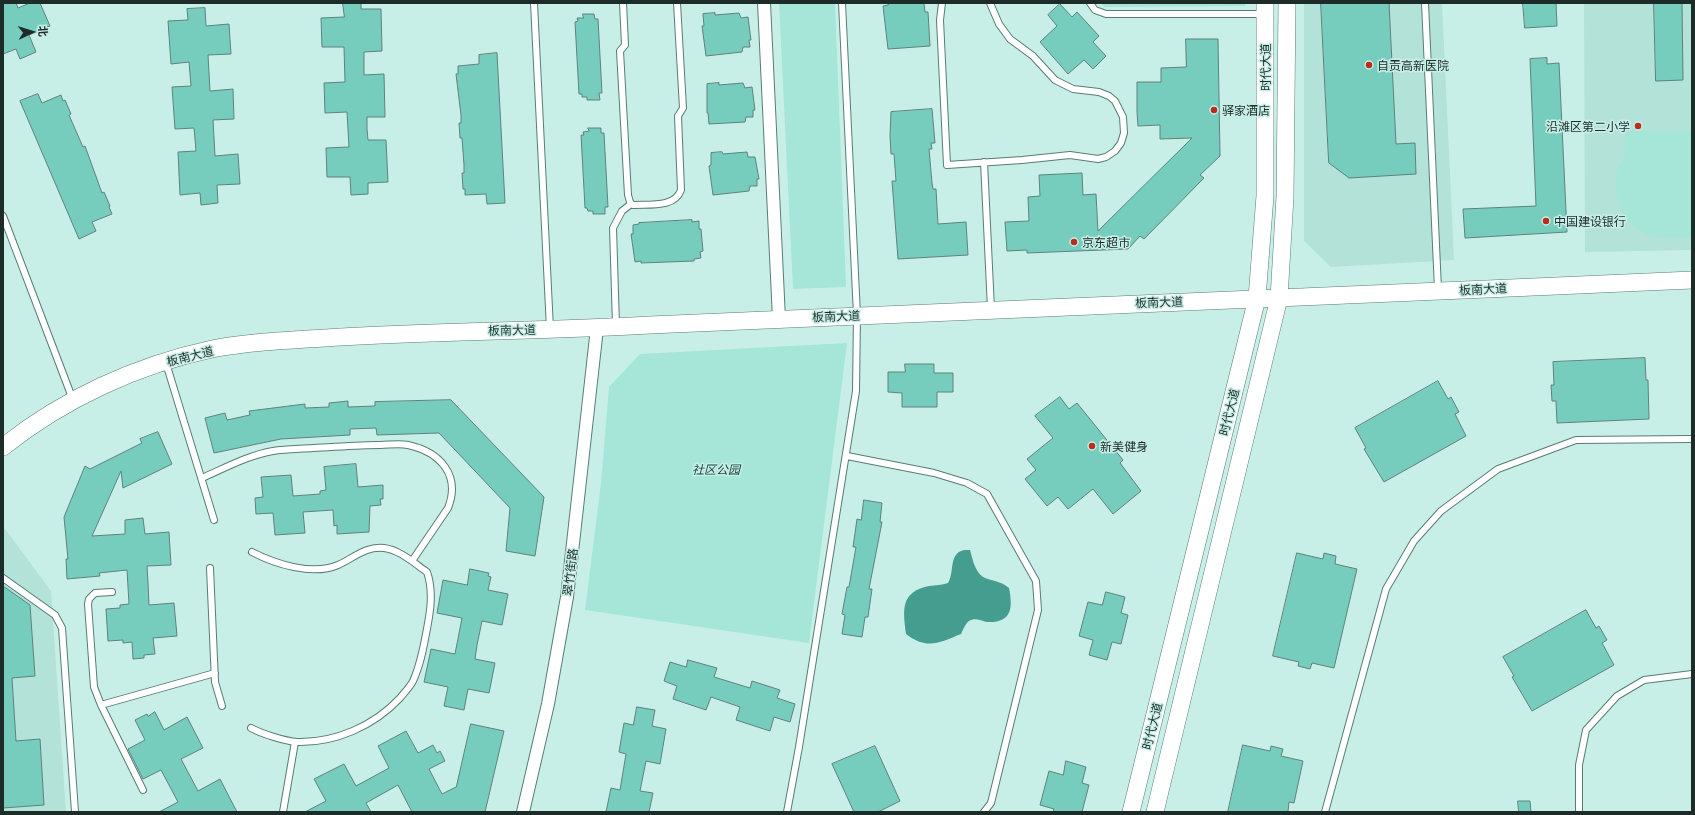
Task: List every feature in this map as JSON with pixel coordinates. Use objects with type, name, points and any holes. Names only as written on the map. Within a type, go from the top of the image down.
[{"type":"main road","name":"时代大道","points":[[1155,812],[1279,298],[1285,197],[1286,3]]},
{"type":"main road","name":"时代大道","points":[[1131,812],[1257,298],[1265,196],[1265,9]]},
{"type":"main road","name":"板南大道","points":[[3,447],[29,427],[108,383],[166,361],[214,349],[267,342],[419,332],[597,328],[991,309],[1692,280]]},
{"type":"street","points":[[764,3],[779,319]]},
{"type":"street","name":"翠竹街路","points":[[523,812],[548,704],[567,597],[597,328]]},
{"type":"lane","points":[[534,3],[550,329]]},
{"type":"lane","points":[[623,3],[625,45],[620,50],[628,195],[631,204]]},
{"type":"lane","points":[[616,327],[613,228],[622,211],[631,204],[670,202],[678,197],[681,189],[678,116],[683,108],[677,3]]},
{"type":"lane","points":[[787,812],[847,456],[856,391],[857,316],[842,3]]},
{"type":"lane","points":[[942,3],[940,20],[946,165],[1070,155],[1098,159],[1110,154],[1121,143],[1125,125],[1120,109],[1109,96],[1099,92],[1073,89],[1055,80],[1033,56],[1010,40],[999,24],[990,3]]},
{"type":"lane","points":[[1090,3],[1095,10],[1106,14],[1265,9]]},
{"type":"lane","points":[[1425,3],[1438,291]]},
{"type":"lane","points":[[984,162],[991,309]]},
{"type":"lane","points":[[3,216],[74,401]]},
{"type":"lane","points":[[166,361],[214,520]]},
{"type":"lane","points":[[1325,812],[1386,590],[1414,541],[1441,511],[1498,469],[1576,440],[1692,439]]},
{"type":"lane","points":[[202,478],[254,456],[273,451],[407,444],[423,450],[437,458],[444,465],[451,476],[453,488],[452,500],[412,561]]},
{"type":"lane","points":[[847,456],[934,473],[967,484],[987,494],[1036,581],[1038,610],[991,803],[984,812]]},
{"type":"lane","points":[[250,728],[295,742],[333,738],[369,723],[389,710],[413,682],[422,657],[430,615],[431,592],[427,572],[412,561],[394,551],[385,548],[366,550],[337,566],[323,569],[307,569],[283,565],[252,552]]},
{"type":"lane","points":[[210,568],[215,682],[222,706]]},
{"type":"lane","points":[[3,578],[55,615],[62,628],[75,812]]},
{"type":"lane","points":[[112,592],[93,594],[88,604],[94,687],[101,705],[143,790]]},
{"type":"lane","points":[[101,705],[215,673]]},
{"type":"lane","points":[[1580,812],[1579,764],[1586,730],[1617,696],[1644,680],[1692,674]]},
{"type":"lane","points":[[283,812],[295,742]]},
{"type":"shaded area","points":[[1304,3],[1442,3],[1454,260],[1331,267],[1304,241]]},
{"type":"shaded area","name":"沿滩区第二小学","points":[[1584,3],[1692,3],[1692,250],[1585,252]]},
{"type":"shaded area","points":[[3,526],[51,591],[66,812],[3,812]]},
{"type":"shaded area","points":[[970,550],[972,559],[981,575],[1002,583],[1009,588],[1011,602],[1009,613],[1002,620],[995,622],[987,622],[976,619],[971,620],[966,624],[961,634],[939,642],[927,643],[913,639],[906,634],[904,610],[908,597],[920,589],[948,583],[954,559],[959,552]]},
{"type":"green space","points":[[779,3],[835,3],[846,287],[793,289]]},
{"type":"green space","points":[[1101,3],[1245,3],[1245,6],[1104,7]]},
{"type":"green space","points":[[1625,131],[1692,131],[1692,237],[1654,237],[1634,226],[1623,212],[1617,196],[1616,178],[1625,153]]},
{"type":"green space","name":"社区公园","points":[[847,343],[809,643],[585,610],[601,483],[609,387],[640,354]]},
{"type":"building","points":[[3,3],[16,3],[18,8],[30,3],[40,3],[50,26],[29,35],[36,52],[20,59],[16,49],[3,54]]},
{"type":"building","points":[[343,3],[361,3],[361,9],[381,9],[382,51],[364,52],[364,75],[384,74],[385,117],[367,117],[367,129],[368,140],[386,140],[388,182],[368,183],[368,194],[351,195],[350,177],[327,177],[326,148],[349,147],[347,112],[325,113],[324,83],[345,82],[344,47],[322,47],[321,18],[344,17]]},
{"type":"building","points":[[888,3],[924,3],[925,12],[928,12],[930,46],[888,49],[883,6],[888,5]]},
{"type":"building","points":[[1321,3],[1389,3],[1396,144],[1415,143],[1416,174],[1349,178],[1329,163]]},
{"type":"building","points":[[1523,3],[1556,3],[1557,26],[1525,28]]},
{"type":"building","points":[[1654,3],[1682,3],[1683,80],[1656,81]]},
{"type":"building","points":[[1060,4],[1072,17],[1077,12],[1099,36],[1093,42],[1106,56],[1093,69],[1084,60],[1068,74],[1040,42],[1057,26],[1048,15]]},
{"type":"building","points":[[205,8],[206,26],[229,24],[231,54],[208,55],[210,91],[233,89],[234,119],[213,120],[215,156],[238,154],[240,184],[217,185],[218,203],[201,205],[200,193],[180,195],[178,152],[196,151],[194,128],[175,129],[172,87],[191,86],[189,62],[171,64],[168,21],[188,20],[187,9]]},
{"type":"building","points":[[715,13],[715,15],[739,13],[741,18],[748,17],[751,40],[749,40],[750,47],[743,47],[742,52],[706,56],[702,26],[704,26],[703,14]]},
{"type":"building","points":[[583,14],[594,14],[595,19],[598,19],[602,93],[599,93],[600,100],[587,100],[587,97],[582,97],[582,94],[579,94],[575,22],[578,21],[577,18],[583,18]]},
{"type":"building","points":[[1186,39],[1218,39],[1220,156],[1200,175],[1204,178],[1144,239],[1140,236],[1128,249],[1027,253],[1027,250],[1007,251],[1005,222],[1029,221],[1028,197],[1040,196],[1039,175],[1082,173],[1083,195],[1096,194],[1098,231],[1192,138],[1160,139],[1160,125],[1138,126],[1137,112],[1137,82],[1161,82],[1161,68],[1186,67]]},
{"type":"building","points":[[497,53],[505,203],[487,204],[486,194],[465,195],[465,189],[463,189],[462,173],[464,173],[464,165],[462,138],[460,138],[459,123],[461,123],[461,115],[456,74],[458,74],[458,66],[479,64],[479,55]]},
{"type":"building","points":[[1547,58],[1547,64],[1559,63],[1567,232],[1465,238],[1463,209],[1536,206],[1530,59]]},
{"type":"building","points":[[719,83],[719,85],[743,83],[745,88],[752,87],[755,110],[753,110],[753,117],[746,117],[745,122],[709,124],[707,113],[707,84]]},
{"type":"building","points":[[38,94],[42,103],[61,95],[63,101],[65,100],[71,114],[69,115],[83,147],[85,146],[102,193],[104,192],[110,206],[109,207],[112,214],[92,222],[96,231],[79,239],[20,101]]},
{"type":"building","points":[[932,109],[935,143],[931,143],[932,149],[929,149],[933,189],[936,189],[938,224],[966,222],[968,255],[898,259],[892,181],[896,181],[894,154],[891,154],[891,112]]},
{"type":"building","points":[[588,128],[601,128],[601,133],[604,133],[608,207],[605,207],[605,214],[593,214],[593,211],[588,211],[587,208],[585,208],[581,135],[584,135],[583,132],[589,131]]},
{"type":"building","points":[[722,152],[723,154],[747,152],[748,157],[755,157],[759,179],[757,179],[757,186],[750,186],[749,191],[713,195],[709,166],[711,165],[711,153]]},
{"type":"building","points":[[692,220],[692,222],[699,221],[699,229],[701,229],[703,251],[700,252],[701,258],[694,259],[694,261],[635,262],[631,234],[633,234],[633,225],[639,223]]},
{"type":"building","points":[[1645,358],[1646,380],[1648,380],[1649,419],[1557,423],[1556,401],[1552,401],[1551,385],[1554,385],[1553,362]]},
{"type":"building","points":[[905,364],[934,364],[934,373],[953,373],[953,392],[937,392],[937,407],[902,407],[902,393],[888,392],[888,372],[905,372]]},
{"type":"building","points":[[1438,381],[1448,399],[1451,397],[1459,412],[1455,414],[1466,436],[1384,482],[1364,449],[1366,448],[1355,428]]},
{"type":"building","points":[[1060,397],[1069,409],[1077,403],[1123,460],[1120,463],[1141,491],[1113,514],[1093,489],[1068,509],[1058,497],[1047,506],[1025,479],[1036,470],[1027,459],[1053,438],[1035,416]]},
{"type":"building","points":[[451,400],[544,497],[535,556],[506,551],[510,508],[439,433],[377,435],[376,428],[350,429],[350,435],[281,439],[214,453],[205,418],[225,413],[227,420],[250,415],[249,411],[305,404],[305,408],[329,407],[329,403],[348,401],[348,407],[375,406],[375,402]]},
{"type":"building","points":[[158,432],[172,464],[123,488],[121,471],[92,536],[125,534],[125,520],[143,518],[145,534],[169,532],[171,565],[147,566],[149,605],[174,603],[177,636],[153,638],[155,654],[144,655],[144,658],[133,659],[132,642],[123,643],[123,640],[108,641],[106,609],[120,608],[120,605],[129,604],[127,570],[99,573],[100,576],[67,579],[66,559],[68,559],[64,517],[85,466],[90,469],[142,443],[140,439]]},
{"type":"building","points":[[356,464],[358,487],[383,485],[383,499],[380,499],[381,505],[370,506],[369,532],[337,534],[337,525],[334,526],[333,510],[303,512],[305,533],[275,535],[273,513],[256,514],[255,498],[263,497],[261,477],[291,475],[293,496],[320,494],[320,491],[326,490],[324,467]]},
{"type":"building","points":[[864,500],[882,503],[880,522],[882,522],[869,589],[872,589],[868,617],[865,617],[862,637],[842,634],[845,615],[842,614],[847,587],[849,587],[856,547],[853,547],[857,519],[861,520]]},
{"type":"building","points":[[1297,553],[1323,559],[1324,553],[1336,556],[1335,564],[1357,569],[1334,668],[1312,663],[1310,669],[1298,666],[1299,662],[1273,656]]},
{"type":"building","points":[[470,569],[489,573],[488,576],[491,577],[488,590],[508,594],[502,625],[482,621],[477,645],[475,659],[495,663],[489,693],[468,689],[464,710],[444,706],[448,687],[424,682],[431,649],[455,654],[462,618],[437,613],[443,580],[467,585]]},
{"type":"building","points":[[3,586],[30,605],[35,676],[12,678],[16,741],[40,739],[44,805],[3,808]]},
{"type":"building","points":[[1106,592],[1125,597],[1121,613],[1128,615],[1121,644],[1112,642],[1107,660],[1089,655],[1093,640],[1079,636],[1088,602],[1102,605]]},
{"type":"building","points":[[1586,610],[1596,628],[1599,626],[1607,640],[1602,643],[1614,665],[1532,711],[1512,677],[1514,676],[1503,657]]},
{"type":"building","points":[[688,660],[717,668],[714,677],[750,688],[752,681],[780,690],[777,698],[795,704],[790,722],[774,717],[770,731],[736,720],[740,707],[711,697],[706,710],[673,699],[677,686],[664,681],[670,662],[686,667]]},
{"type":"building","points":[[637,707],[655,710],[652,726],[666,729],[660,764],[646,761],[640,791],[653,793],[649,812],[606,812],[611,788],[620,790],[626,754],[619,752],[624,723],[633,725]]},
{"type":"building","points":[[155,712],[164,730],[187,717],[203,748],[181,759],[198,791],[220,779],[237,812],[159,812],[178,802],[161,770],[143,779],[128,749],[145,740],[135,720]]},
{"type":"building","points":[[471,724],[504,731],[485,812],[412,812],[398,785],[366,803],[371,812],[305,812],[326,801],[314,779],[344,764],[356,786],[389,768],[378,746],[406,731],[418,753],[433,745],[437,753],[440,751],[445,761],[429,769],[442,794],[456,787]]},
{"type":"building","points":[[1243,745],[1270,751],[1271,746],[1283,749],[1281,756],[1303,761],[1294,803],[1289,802],[1288,812],[1228,812]]},
{"type":"building","points":[[875,746],[900,801],[878,812],[854,812],[832,764]]},
{"type":"building","points":[[1066,761],[1086,767],[1082,783],[1089,785],[1082,812],[1053,812],[1054,809],[1040,805],[1049,771],[1063,775]]},
{"type":"building","points":[[1518,801],[1530,801],[1531,812],[1519,812]]},
{"type":"place","name":"自贡高新医院","points":[[1369,65]]},
{"type":"place","name":"驿家酒店","points":[[1214,110]]},
{"type":"place","name":"沿滩区第二小学","points":[[1638,126]]},
{"type":"place","name":"中国建设银行","points":[[1546,221]]},
{"type":"place","name":"京东超市","points":[[1074,242]]},
{"type":"place","name":"新美健身","points":[[1092,446]]}]
